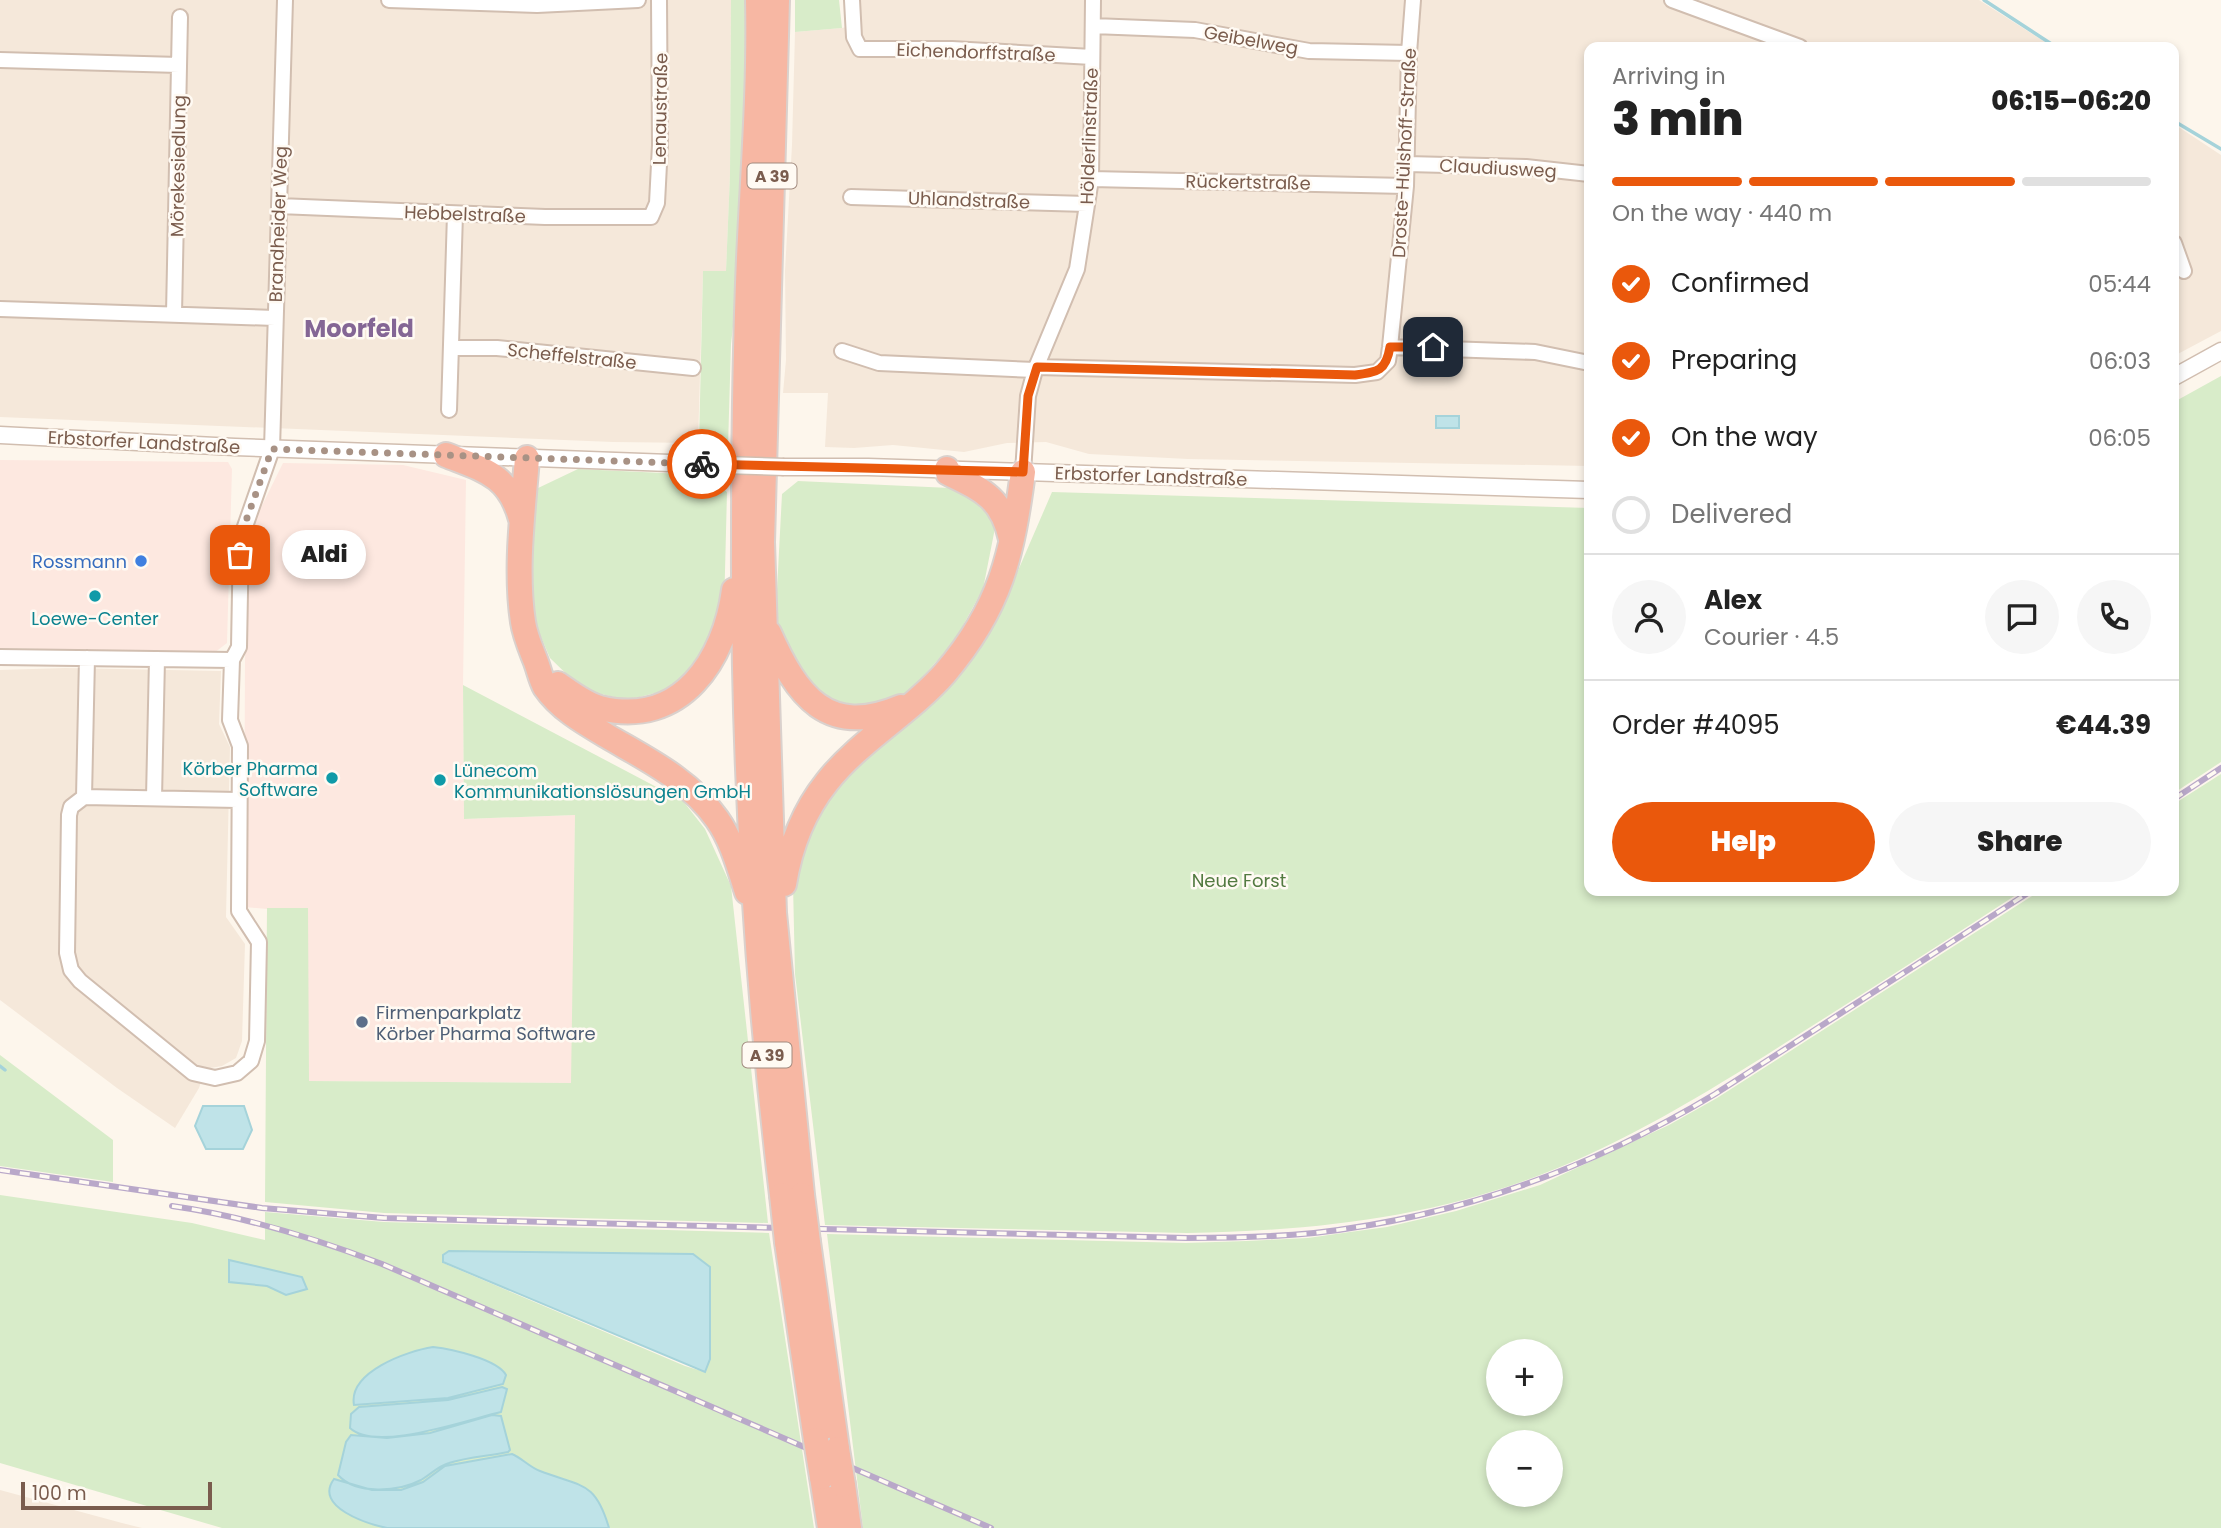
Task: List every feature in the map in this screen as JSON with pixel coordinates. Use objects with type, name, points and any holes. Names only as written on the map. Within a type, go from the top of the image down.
[{"type":"highway","name":"A 39","points":[[758,0],[747,291],[744,543],[747,714],[755,914],[772,1112],[792,1195]]},
{"type":"highway","name":"A 39","points":[[777,0],[762,542],[774,914],[792,1195],[832,1481],[830,1528]]},
{"type":"highway","points":[[446,455],[488,472],[501,481],[516,501],[523,523]]},
{"type":"highway","points":[[527,458],[521,576],[523,623],[544,686],[583,721],[672,775],[698,796],[717,819],[730,844],[755,914]]},
{"type":"highway","points":[[947,470],[993,499],[1007,522],[1012,547]]},
{"type":"highway","points":[[780,976],[784,884],[789,856],[799,828],[827,781],[944,674],[977,629],[992,604],[1012,547],[1023,472]]},
{"type":"highway","points":[[537,664],[558,684],[600,708],[627,711],[650,708],[673,699],[701,677],[721,645],[731,616],[740,544],[744,543]]},
{"type":"highway","points":[[764,623],[790,677],[803,694],[825,711],[852,718],[879,716],[918,700]]},
{"type":"highway","name":"A 39","points":[[832,1481],[849,1528]]},
{"type":"street","name":"Brandheider Weg","points":[[84,797],[71,807],[69,815],[67,954],[71,970],[80,981],[193,1073],[215,1078],[237,1073],[251,1061],[257,1041],[259,942],[239,911],[240,746],[230,720],[232,660],[239,647],[240,555],[243,529],[272,449],[285,0]]},
{"type":"street","points":[[389,0],[537,5],[638,0]]},
{"type":"street","name":"Lenaustraße","points":[[651,217],[657,203],[660,145],[659,0]]},
{"type":"street","name":"Eichendorffstraße","points":[[852,0],[854,37],[860,49],[952,49],[1092,57]]},
{"type":"street","name":"Hölderlinstraße","points":[[1023,472],[1028,396],[1036,369],[1077,269],[1091,179],[1093,0]]},
{"type":"street","name":"Droste-Hülshoff-Straße","points":[[1390,347],[1406,186],[1413,0]]},
{"type":"street","points":[[1672,0],[1786,42]]},
{"type":"street","name":"Mörekesiedlung","points":[[174,314],[180,17]]},
{"type":"street","name":"Geibelweg","points":[[1093,26],[1195,30],[1309,51],[1409,53]]},
{"type":"street","points":[[0,60],[179,65]]},
{"type":"street","name":"Claudiusweg","points":[[1407,164],[1526,167],[1584,173]]},
{"type":"street","name":"Rückertstraße","points":[[1091,179],[1406,186]]},
{"type":"street","name":"Uhlandstraße","points":[[851,197],[1087,204]]},
{"type":"street","name":"Hebbelstraße","points":[[279,206],[455,214],[651,217]]},
{"type":"street","points":[[449,410],[455,214]]},
{"type":"street","points":[[2179,257],[2184,271]]},
{"type":"street","points":[[0,309],[275,318]]},
{"type":"street","points":[[842,351],[879,363],[1355,375],[1377,372],[1388,361],[1390,347],[1535,352],[1584,362]]},
{"type":"street","name":"Scheffelstraße","points":[[452,348],[497,348],[693,369]]},
{"type":"street","points":[[2179,374],[2221,351]]},
{"type":"street","name":"Erbstorfer Landstraße","points":[[0,435],[272,449],[724,465],[1584,489]]},
{"type":"street","points":[[0,657],[232,660]]},
{"type":"street","points":[[87,658],[84,797],[238,800]]},
{"type":"street","points":[[154,798],[157,659]]},
{"type":"shaded area","points":[[0,0],[731,0],[730,174],[726,271],[703,272],[698,443],[613,442],[0,417]]},
{"type":"shaded area","points":[[860,0],[1979,0],[2045,42],[1584,42],[1584,466],[1188,459],[1089,454],[1046,442],[1007,443],[964,452],[893,445],[825,447],[828,393],[783,393],[795,32],[861,24]]},
{"type":"shaded area","points":[[2179,127],[2221,155],[2221,331],[2179,353]]},
{"type":"shaded area","points":[[0,460],[228,462],[232,469],[227,643],[214,653],[0,648]]},
{"type":"shaded area","points":[[283,463],[403,465],[466,480],[464,819],[575,815],[572,1083],[266,1081],[267,909],[244,907],[248,534]]},
{"type":"shaded area","points":[[65,668],[221,671],[219,724],[230,747],[226,917],[245,944],[242,1041],[236,1058],[222,1066],[205,1069],[199,1088],[175,1128],[0,1000],[0,670]]},
{"type":"shaded area","points":[[0,1490],[122,1523],[142,1528],[0,1528]]},
{"type":"green space","points":[[731,0],[748,0],[740,266],[731,344],[728,447],[725,447],[699,443],[703,271],[726,271],[730,174]]},
{"type":"green space","points":[[795,0],[839,0],[842,28],[795,32]]},
{"type":"green space","points":[[2221,376],[2221,762],[2179,790],[2179,399]]},
{"type":"green space","points":[[578,469],[705,475],[727,492],[724,611],[701,662],[667,690],[628,700],[583,690],[550,658],[534,621],[527,564],[536,489]]},
{"type":"green space","points":[[798,481],[972,489],[996,523],[983,589],[954,642],[908,693],[880,706],[853,708],[829,702],[809,686],[779,636],[776,609],[782,494]]},
{"type":"green space","name":"Neue Forst","points":[[1052,492],[1584,508],[1584,896],[2014,896],[1675,1110],[1575,1161],[1497,1190],[1454,1202],[1366,1220],[1232,1232],[825,1225],[795,974],[793,884],[806,832],[851,768],[927,707],[995,624]]},
{"type":"green space","points":[[463,685],[683,801],[705,829],[731,886],[768,1223],[384,1213],[265,1202],[267,908],[308,908],[309,1081],[571,1083],[575,815],[464,819]]},
{"type":"green space","points":[[2221,774],[2221,1528],[863,1528],[827,1234],[1186,1243],[1308,1238],[1387,1227],[1456,1211],[1540,1185],[1669,1125],[1717,1098],[2032,896],[2179,896],[2179,801]]},
{"type":"green space","points":[[0,1055],[113,1140],[113,1182],[0,1166]]},
{"type":"green space","points":[[0,1195],[192,1223],[265,1240],[265,1212],[384,1222],[769,1233],[814,1528],[222,1528],[0,1463]],"holes":[[[450,1251],[693,1254],[710,1359],[705,1372],[685,1366],[443,1263],[443,1256]]]},
{"type":"water","points":[[1436,416],[1459,416],[1459,428],[1436,428]]},
{"type":"water","points":[[203,1106],[244,1106],[252,1130],[243,1149],[206,1149],[195,1126]]},
{"type":"water","points":[[449,1251],[693,1254],[710,1267],[710,1359],[705,1372],[443,1262],[443,1255]]},
{"type":"water","points":[[229,1260],[302,1277],[307,1289],[286,1295],[267,1286],[229,1282]]},
{"type":"water","points":[[433,1347],[462,1353],[493,1364],[506,1375],[503,1384],[448,1398],[354,1405],[355,1393],[360,1383],[370,1373],[395,1358]]},
{"type":"water","points":[[502,1387],[507,1389],[501,1412],[446,1427],[401,1436],[380,1437],[363,1435],[350,1428],[351,1414],[359,1407],[448,1400]]},
{"type":"water","points":[[492,1415],[501,1416],[510,1450],[508,1452],[449,1463],[412,1484],[389,1489],[355,1486],[338,1475],[346,1442],[351,1435],[387,1438],[430,1433]]},
{"type":"water","points":[[512,1454],[536,1469],[585,1487],[598,1501],[609,1528],[387,1528],[356,1518],[337,1506],[329,1489],[334,1479],[372,1490],[401,1490],[423,1482],[445,1466]]},
{"type":"waterway","points":[[1984,0],[2048,42]]},
{"type":"waterway","points":[[2179,124],[2221,149]]},
{"type":"waterway","points":[[0,1066],[5,1070]]},
{"type":"railway","points":[[2179,796],[2221,768]]},
{"type":"railway","points":[[0,1170],[262,1208],[384,1218],[1187,1238],[1314,1233],[1420,1215],[1471,1202],[1522,1185],[1621,1145],[1715,1094],[2023,896]]},
{"type":"railway","points":[[172,1206],[278,1229],[382,1264],[991,1528]]},
{"type":"way so far","points":[[240,555],[243,529],[272,449],[702,464]]},
{"type":"place","name":"Aldi","points":[[240,555]]},
{"type":"place","name":"Rossmann","points":[[141,561]]},
{"type":"place","name":"Loewe-Center","points":[[95,596]]},
{"type":"place","name":"Körber Pharma Software","points":[[332,778]]},
{"type":"place","name":"Lünecom Kommunikationslösungen GmbH","points":[[440,780]]},
{"type":"place","name":"Firmenparkplatz Körber Pharma Software","points":[[362,1022]]},
{"type":"district","name":"Moorfeld","points":[[359,328]]},
{"type":"route","points":[[702,464],[1023,472],[1028,396],[1037,367],[1355,375],[1377,372],[1388,361],[1390,347],[1433,347]]}]
